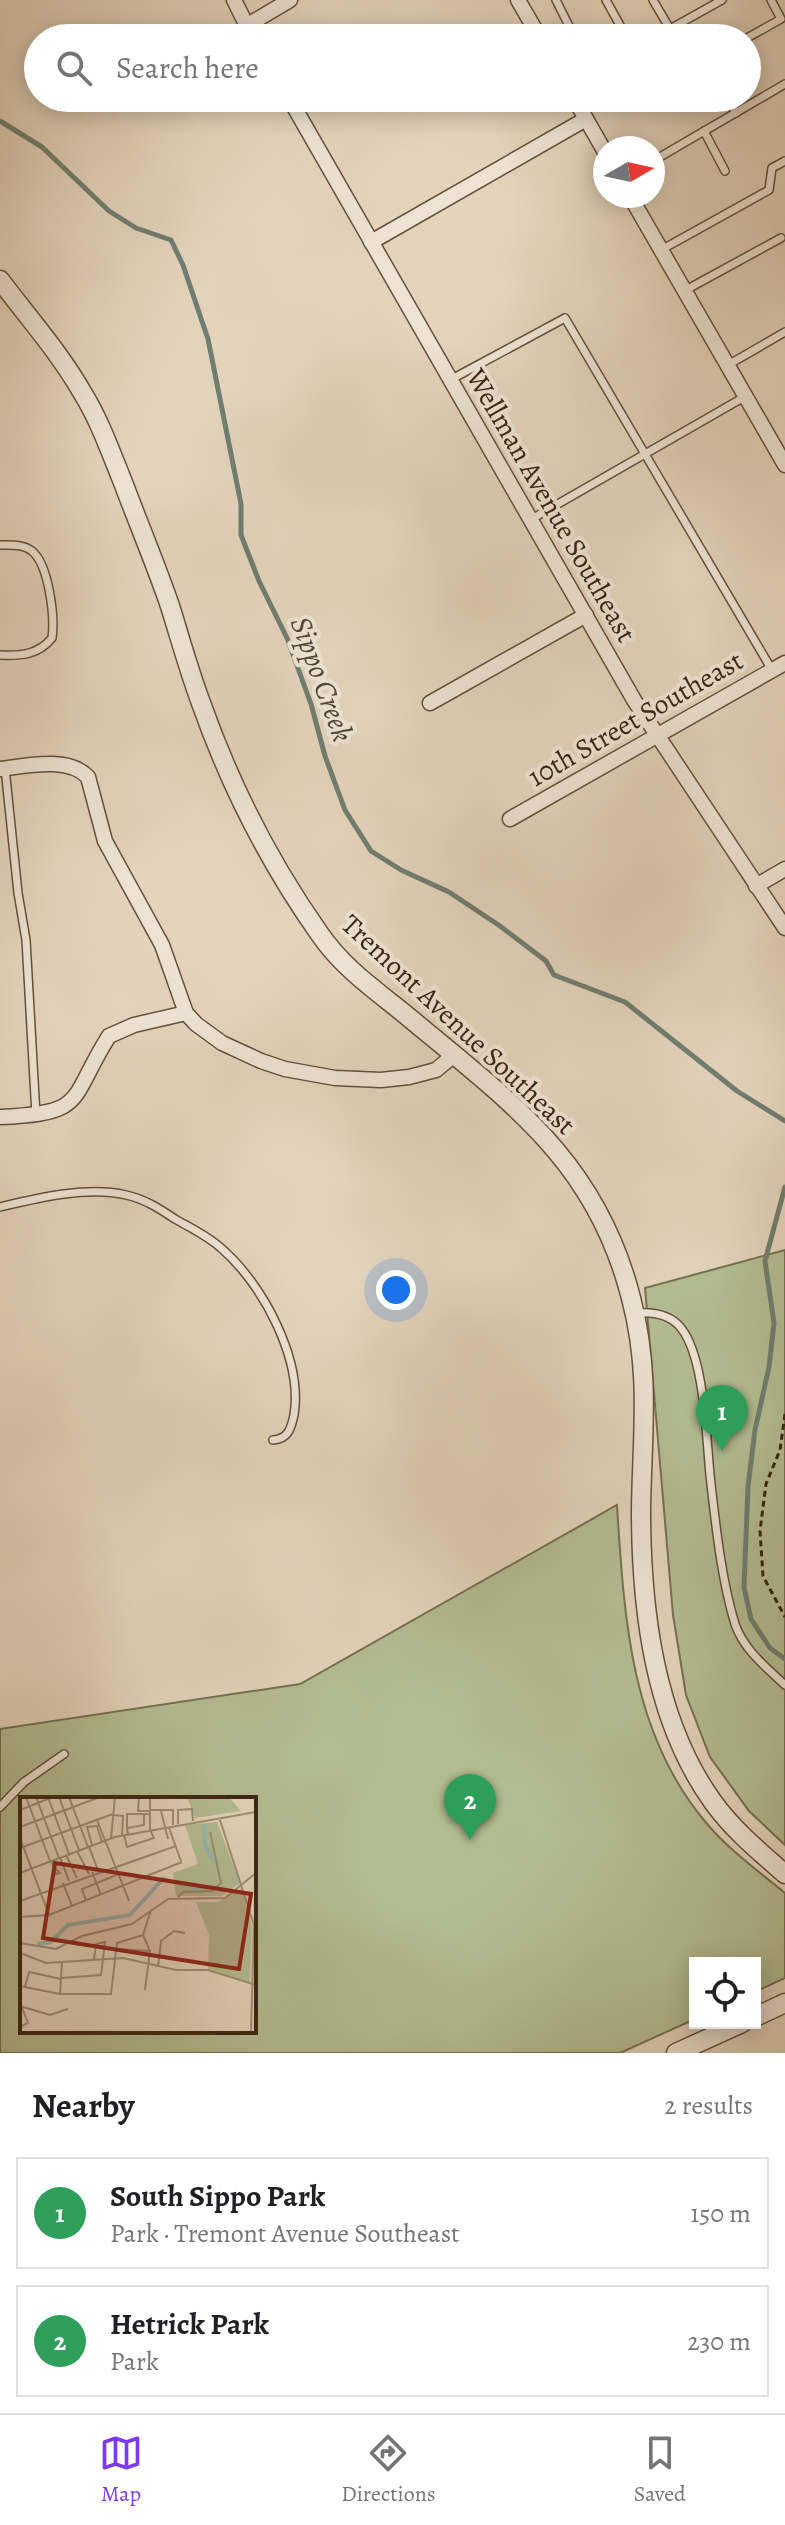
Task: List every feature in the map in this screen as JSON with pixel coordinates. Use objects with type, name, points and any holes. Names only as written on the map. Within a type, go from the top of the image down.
[{"type":"street","points":[[234,0],[246,24]]},
{"type":"street","points":[[260,24],[290,0]]},
{"type":"street","points":[[518,0],[532,24]]},
{"type":"street","name":"Wellman Avenue Southeast","points":[[297,112],[657,737],[785,928]]},
{"type":"street","points":[[582,112],[596,136]]},
{"type":"street","points":[[371,242],[586,119]]},
{"type":"street","points":[[637,208],[746,396],[781,448],[785,465]]},
{"type":"street","name":"Tremont Avenue Southeast","points":[[0,280],[70,373],[98,422],[152,556],[201,703],[234,785],[273,862],[322,937],[347,967],[534,1125],[588,1191],[616,1249],[634,1313],[645,1379],[641,1511],[645,1578],[653,1649],[671,1724],[704,1789],[733,1826],[785,1874]]},
{"type":"street","points":[[430,703],[586,615]]},
{"type":"street","name":"10th Street Southeast","points":[[510,819],[778,666]]},
{"type":"street","points":[[3,768],[56,765],[82,771],[93,789],[105,841],[162,945],[186,1013],[196,1024],[242,1053],[308,1074],[381,1080],[409,1077],[436,1070],[454,1055]]},
{"type":"street","points":[[756,886],[785,869]]},
{"type":"street","points":[[0,1117],[58,1111],[72,1102],[81,1090],[103,1046],[114,1032],[186,1013]]},
{"type":"street","points":[[761,2014],[785,2003]]},
{"type":"street","points":[[676,2053],[729,2029]]},
{"type":"lane","points":[[556,0],[568,24]]},
{"type":"lane","points":[[606,0],[619,24]]},
{"type":"lane","points":[[653,0],[667,24]]},
{"type":"lane","points":[[679,24],[722,0]]},
{"type":"lane","points":[[761,30],[781,19],[771,0]]},
{"type":"lane","points":[[761,98],[785,84]]},
{"type":"lane","points":[[665,154],[736,113]]},
{"type":"lane","points":[[704,131],[725,171]]},
{"type":"lane","points":[[661,250],[769,190],[772,168],[785,161]]},
{"type":"lane","points":[[684,291],[781,238]]},
{"type":"lane","points":[[450,380],[565,318],[645,454],[778,666]]},
{"type":"lane","points":[[728,365],[785,332]]},
{"type":"lane","points":[[530,520],[746,396]]},
{"type":"lane","points":[[0,545],[17,545],[33,552],[46,582],[54,625],[52,638],[37,651],[27,655],[0,655]]},
{"type":"lane","points":[[3,768],[26,940],[36,1115]]},
{"type":"lane","points":[[0,1207],[85,1194],[125,1194],[157,1207],[220,1247],[260,1296],[288,1351],[295,1381],[295,1410],[288,1434],[284,1439],[273,1440]]},
{"type":"lane","points":[[634,1313],[652,1312],[669,1318],[682,1329],[693,1351],[701,1388],[711,1488],[735,1624],[746,1648],[785,1685]]},
{"type":"lane","points":[[0,1807],[24,1782],[64,1754]]},
{"type":"path","points":[[785,1414],[780,1450],[766,1484],[760,1531],[763,1576],[785,1617]]},
{"type":"green space","points":[[785,1250],[785,1845],[749,1811],[710,1757],[686,1695],[673,1615],[645,1288]]},
{"type":"green space","points":[[617,1505],[628,1629],[646,1710],[660,1748],[703,1819],[732,1849],[785,1893],[785,1978],[761,1989],[761,1957],[689,1957],[689,2022],[620,2053],[0,2053],[0,1729],[300,1684]]},
{"type":"waterway","name":"Sippo Creek","points":[[0,121],[42,147],[109,211],[136,228],[171,240],[183,265],[208,339],[241,504],[241,535],[287,638],[345,810],[371,851],[401,870],[449,892],[500,926],[546,961],[554,975],[625,1002],[737,1091],[785,1121]]},
{"type":"waterway","name":"Sippo Creek","points":[[785,1187],[765,1261],[774,1323],[748,1487],[744,1587],[751,1619],[770,1648],[785,1659]]},
{"type":"place","name":"South Sippo Park","points":[[722,1451]]},
{"type":"place","name":"Hetrick Park","points":[[470,1840]]}]
